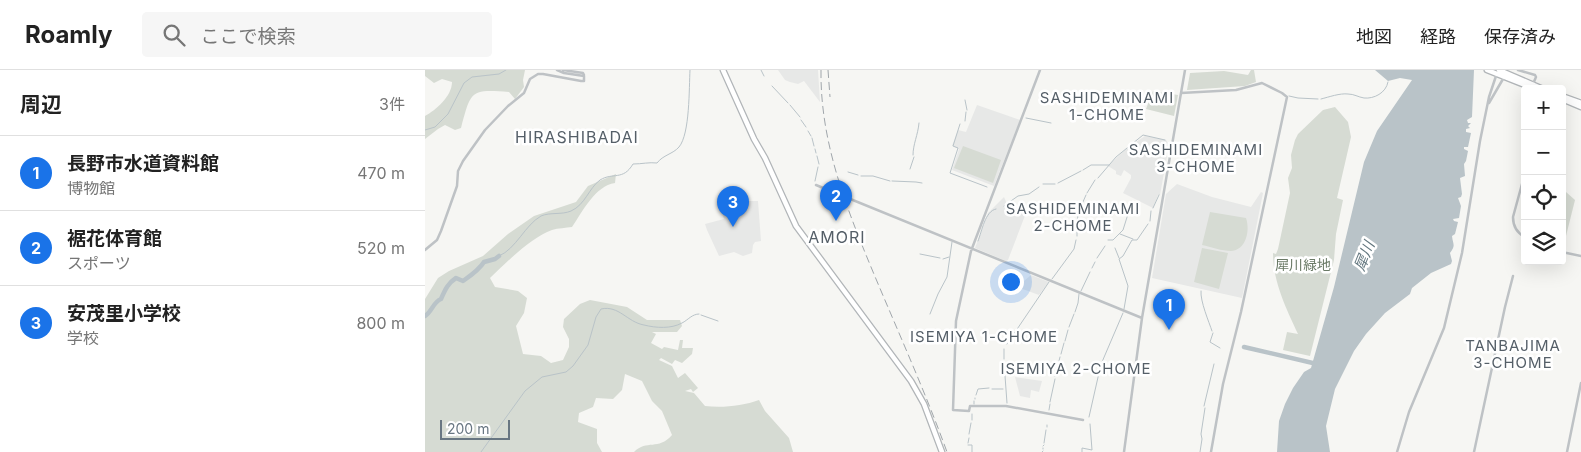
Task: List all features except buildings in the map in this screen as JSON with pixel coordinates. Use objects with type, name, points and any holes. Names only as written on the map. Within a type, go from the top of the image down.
[{"type":"highway","points":[[723,70],[796,226],[911,381],[924,404],[942,452]]},
{"type":"highway","points":[[1487,70],[1529,85]]},
{"type":"highway","points":[[1566,99],[1581,105]]},
{"type":"street","points":[[557,70],[564,74],[584,76]]},
{"type":"street","points":[[563,70],[583,73],[584,76]]},
{"type":"street","points":[[1124,452],[1142,318],[1185,70]]},
{"type":"street","points":[[1518,70],[1535,75],[1534,85]]},
{"type":"street","points":[[1040,71],[972,249],[956,321],[953,410],[969,411],[970,406],[1006,406],[1083,420]]},
{"type":"street","points":[[1397,452],[1409,412],[1443,328],[1462,253],[1488,105],[1497,72]]},
{"type":"street","points":[[425,250],[437,240],[441,231],[457,186],[458,171],[463,160],[485,130],[508,106],[524,93],[530,79],[538,74],[543,74],[584,81],[584,76]]},
{"type":"street","points":[[1488,105],[1503,78]]},
{"type":"street","points":[[1181,91],[1236,90],[1262,83],[1285,95],[1287,98],[1243,304],[1223,384],[1211,452]]},
{"type":"street","points":[[1521,235],[1516,231],[1513,217],[1524,175]]},
{"type":"street","points":[[815,185],[1142,318]]},
{"type":"street","points":[[1566,253],[1581,256]]},
{"type":"street","points":[[1474,452],[1513,276]]},
{"type":"street","points":[[1567,452],[1581,383]]},
{"type":"shaded area","points":[[778,70],[818,70],[820,102],[804,81],[798,84],[785,80]]},
{"type":"shaded area","points":[[977,105],[1020,120],[994,186],[952,170],[959,149],[952,146],[958,130],[966,132]]},
{"type":"shaded area","points":[[1145,136],[1166,140],[1169,145],[1160,195],[1158,195],[1153,208],[1123,193],[1131,175],[1124,170],[1121,176],[1108,166],[1127,148]]},
{"type":"shaded area","points":[[1177,184],[1212,197],[1251,207],[1261,192],[1263,193],[1242,298],[1152,278],[1166,194]]},
{"type":"shaded area","points":[[743,194],[743,201],[758,201],[761,241],[755,242],[752,253],[743,256],[734,252],[719,256],[705,224],[724,219],[720,207],[730,205],[729,195]]},
{"type":"shaded area","points":[[1004,197],[1007,204],[1026,213],[1006,261],[975,248],[988,213]]},
{"type":"shaded area","points":[[1031,275],[1049,282],[1039,295],[1017,287]]},
{"type":"shaded area","points":[[1015,377],[1042,381],[1039,392],[1031,390],[1030,398],[1020,396]]},
{"type":"green space","points":[[425,70],[525,70],[524,87],[515,99],[509,92],[479,92],[474,95],[467,106],[461,128],[455,130],[445,125],[425,139],[425,116],[434,110],[446,97],[452,82],[442,79],[434,83],[425,76]]},
{"type":"green space","points":[[1251,70],[1254,70],[1256,82],[1245,86],[1187,90],[1190,73],[1224,71],[1248,75]]},
{"type":"green space","points":[[1153,91],[1178,95],[1174,116],[1146,109]]},
{"type":"green space","name":"犀川緑地","points":[[1335,107],[1348,122],[1351,137],[1337,198],[1343,200],[1336,234],[1334,260],[1310,356],[1283,350],[1287,332],[1298,334],[1278,285],[1273,253],[1276,254],[1278,249],[1290,193],[1288,178],[1292,168],[1291,155],[1295,140],[1298,134],[1323,110]]},
{"type":"green space","points":[[963,146],[1001,160],[993,183],[954,168]]},
{"type":"green space","points":[[616,174],[615,183],[601,189],[596,194],[572,227],[552,230],[535,239],[490,278],[495,287],[518,291],[527,298],[524,313],[516,326],[523,354],[541,356],[551,363],[563,360],[569,347],[569,339],[563,327],[564,319],[580,304],[590,300],[627,307],[647,320],[680,320],[682,326],[677,332],[652,332],[656,334],[651,343],[662,349],[664,347],[678,350],[680,340],[683,340],[682,348],[693,348],[692,354],[682,363],[675,360],[672,364],[661,358],[659,360],[672,366],[678,378],[685,373],[698,388],[693,392],[691,389],[685,391],[694,393],[705,406],[732,406],[759,400],[765,411],[789,438],[793,452],[634,452],[643,446],[662,443],[672,435],[662,411],[652,401],[642,381],[625,374],[622,390],[613,399],[596,398],[593,407],[579,413],[578,422],[597,429],[597,443],[602,452],[425,452],[425,299],[438,278],[483,256],[508,234],[534,216],[576,202],[588,186]]},
{"type":"green space","points":[[1566,192],[1575,200],[1566,236]]},
{"type":"green space","points":[[1210,212],[1246,218],[1248,228],[1246,238],[1241,247],[1228,251],[1202,245]]},
{"type":"green space","points":[[1202,248],[1228,253],[1219,289],[1194,282]]},
{"type":"water","name":"犀川","points":[[1375,70],[1474,70],[1472,117],[1467,120],[1468,123],[1471,123],[1468,126],[1470,128],[1466,129],[1466,132],[1471,133],[1468,147],[1464,147],[1468,151],[1464,164],[1465,176],[1460,178],[1462,194],[1458,198],[1461,206],[1459,218],[1453,219],[1458,222],[1455,234],[1452,236],[1454,246],[1450,253],[1452,261],[1451,264],[1431,273],[1412,288],[1410,294],[1385,313],[1354,351],[1335,389],[1326,426],[1330,452],[1277,452],[1279,421],[1285,404],[1304,372],[1311,368],[1334,287],[1364,162],[1377,131],[1412,80],[1400,78],[1388,81]]},
{"type":"waterway","points":[[425,130],[435,127],[448,114],[464,83],[472,77],[499,74],[506,70]]},
{"type":"waterway","points":[[499,256],[505,253],[530,225],[541,216],[571,211],[580,205],[600,180],[625,173],[633,164],[657,163],[677,149],[683,141],[687,122],[690,70]]},
{"type":"waterway","points":[[761,70],[764,76]]},
{"type":"waterway","points":[[1321,99],[1345,94],[1364,98],[1372,97],[1382,92],[1388,82]]},
{"type":"waterway","points":[[772,86],[788,103]]},
{"type":"waterway","points":[[1289,96],[1318,99]]},
{"type":"waterway","points":[[965,100],[967,110]]},
{"type":"waterway","points":[[790,105],[800,117]]},
{"type":"waterway","points":[[965,121],[966,112]]},
{"type":"waterway","points":[[1026,118],[1051,123]]},
{"type":"waterway","points":[[801,120],[806,127]]},
{"type":"waterway","points":[[913,155],[919,123]]},
{"type":"waterway","points":[[960,124],[953,146],[958,148],[950,173],[987,187]]},
{"type":"waterway","points":[[808,131],[811,136]]},
{"type":"waterway","points":[[1098,178],[1116,157],[1143,135],[1165,140]]},
{"type":"waterway","points":[[812,138],[814,146]]},
{"type":"waterway","points":[[815,149],[816,153]]},
{"type":"waterway","points":[[817,156],[819,164]]},
{"type":"waterway","points":[[910,169],[914,157]]},
{"type":"waterway","points":[[1083,170],[1091,165],[1109,165]]},
{"type":"waterway","points":[[815,181],[818,167]]},
{"type":"waterway","points":[[1058,183],[1081,171]]},
{"type":"waterway","points":[[848,172],[858,175]]},
{"type":"waterway","points":[[861,176],[873,176],[890,181]]},
{"type":"waterway","points":[[1087,193],[1095,180]]},
{"type":"waterway","points":[[892,181],[922,183]]},
{"type":"waterway","points":[[1043,184],[1055,184]]},
{"type":"waterway","points":[[1008,203],[1018,196],[1029,194],[1039,187]]},
{"type":"waterway","points":[[1079,211],[1086,195]]},
{"type":"waterway","points":[[1153,208],[1159,195]]},
{"type":"waterway","points":[[1128,212],[1131,201]]},
{"type":"waterway","points":[[978,241],[989,213],[996,209]]},
{"type":"waterway","points":[[1150,221],[1151,211]]},
{"type":"waterway","points":[[1108,240],[1113,240],[1123,230],[1128,214]]},
{"type":"waterway","points":[[1077,236],[1078,216]]},
{"type":"waterway","points":[[1124,309],[1128,286],[1119,259],[1123,256],[1132,240],[1137,240],[1148,224]]},
{"type":"waterway","points":[[1120,234],[1133,239]]},
{"type":"waterway","points":[[1052,279],[1074,249],[1076,240]]},
{"type":"waterway","points":[[930,314],[947,277],[952,242]]},
{"type":"waterway","points":[[1097,258],[1105,246]]},
{"type":"waterway","points":[[1115,248],[1119,258]]},
{"type":"waterway","points":[[920,254],[940,258]]},
{"type":"waterway","points":[[425,316],[436,302],[441,299],[453,280],[456,278],[463,281],[484,262],[499,256]]},
{"type":"waterway","points":[[943,259],[949,257]]},
{"type":"waterway","points":[[1092,268],[1095,262]]},
{"type":"waterway","points":[[1081,291],[1090,272]]},
{"type":"waterway","points":[[1007,344],[1049,282]]},
{"type":"waterway","points":[[1201,291],[1203,306],[1212,331]]},
{"type":"waterway","points":[[1075,312],[1079,294]]},
{"type":"waterway","points":[[481,452],[525,391],[542,377],[566,372],[573,366],[588,345],[596,317],[601,309],[613,309],[633,321],[658,327],[678,325],[699,314]]},
{"type":"waterway","points":[[1102,362],[1123,313]]},
{"type":"waterway","points":[[1069,327],[1074,314]]},
{"type":"waterway","points":[[701,315],[718,321]]},
{"type":"waterway","points":[[1065,341],[1068,330]]},
{"type":"waterway","points":[[1213,333],[1210,342],[1220,348]]},
{"type":"waterway","points":[[1061,354],[1064,343]]},
{"type":"waterway","points":[[1244,347],[1317,364]]},
{"type":"waterway","points":[[1004,349],[1004,359]]},
{"type":"waterway","points":[[1057,369],[1060,357]]},
{"type":"waterway","points":[[1004,362],[1007,403]]},
{"type":"waterway","points":[[1089,417],[1101,364]]},
{"type":"waterway","points":[[1204,406],[1214,364]]},
{"type":"waterway","points":[[1055,376],[1057,371]]},
{"type":"waterway","points":[[1050,402],[1055,379]]},
{"type":"waterway","points":[[976,395],[978,389],[989,388]]},
{"type":"waterway","points":[[992,389],[1003,389]]},
{"type":"waterway","points":[[1049,410],[1050,404]]},
{"type":"waterway","points":[[1200,452],[1205,408]]},
{"type":"waterway","points":[[972,414],[972,420]]},
{"type":"waterway","points":[[969,434],[971,423]]},
{"type":"waterway","points":[[1082,452],[1082,448],[1092,450],[1090,424]]},
{"type":"waterway","points":[[1044,443],[1046,430]]},
{"type":"waterway","points":[[968,443],[969,438]]},
{"type":"waterway","points":[[968,445],[972,445],[972,452]]},
{"type":"railway","points":[[821,70],[825,124],[846,203],[947,452]]},
{"type":"railway","points":[[828,70],[830,97]]},
{"type":"place","name":"裾花体育館","points":[[836,221]]},
{"type":"place","name":"安茂里小学校","points":[[733,227]]},
{"type":"place","name":"長野市水道資料館","points":[[1169,330]]},
{"type":"district","name":"SASHIDEMINAMI 1-CHOME","points":[[1107,106]]},
{"type":"district","name":"HIRASHIBADAI","points":[[577,137]]},
{"type":"district","name":"SASHIDEMINAMI 3-CHOME","points":[[1196,158]]},
{"type":"district","name":"SASHIDEMINAMI 2-CHOME","points":[[1073,216]]},
{"type":"district","name":"AMORI","points":[[837,237]]},
{"type":"district","name":"ISEMIYA 1-CHOME","points":[[984,336]]},
{"type":"district","name":"TANBAJIMA 3-CHOME","points":[[1513,354]]},
{"type":"district","name":"ISEMIYA 2-CHOME","points":[[1076,368]]}]
